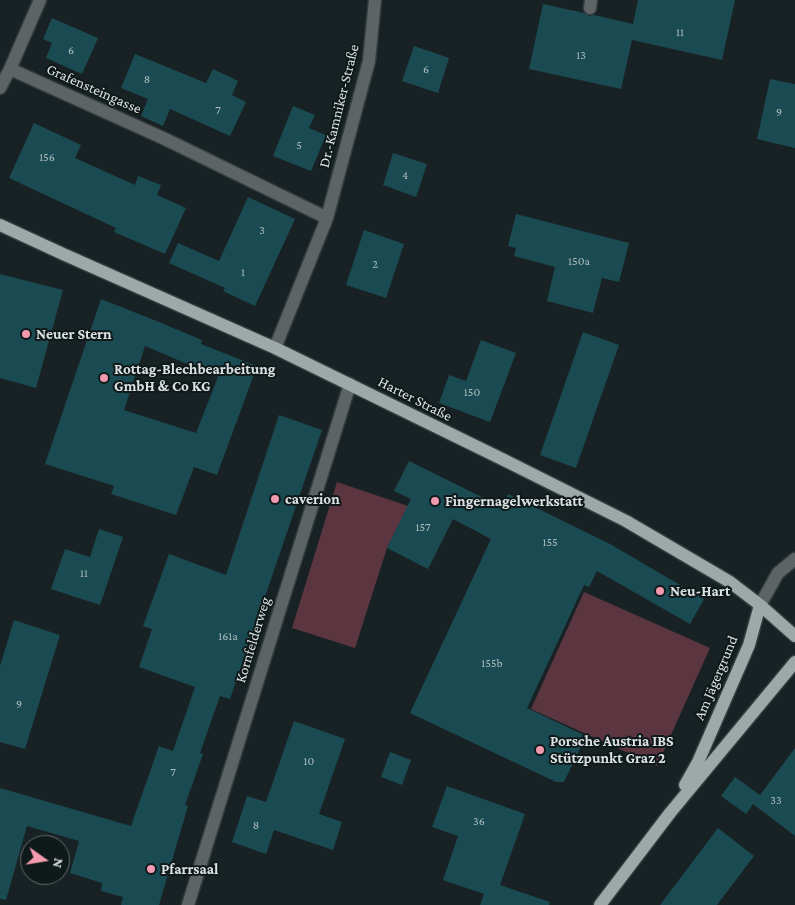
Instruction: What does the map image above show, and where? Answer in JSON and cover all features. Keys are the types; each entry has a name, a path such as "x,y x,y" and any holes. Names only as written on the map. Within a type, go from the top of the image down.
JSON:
{"main road":[{"name":"Harter Straße","path":"0,225 275,348 626,522 730,582 795,636"},
{"name":"Am Jägergrund","path":"670,813 698,762 749,645 760,605"},
{"name":"Am Jägergrund","path":"600,905 670,813 795,662"}],"street":[{"path":"0,88 40,0"},
{"name":"Dr.-Kamniker-Straße","path":"275,348 327,218 370,61 375,0"},
{"name":"Grafensteingasse","path":"10,69 165,139 327,218"},
{"name":"Kornfelderweg","path":"188,905 350,384"},
{"name":"Am Jägergrund","path":"760,605 778,573 795,559"}],"shaded area":[{"path":"337,482 408,506 387,548 355,648 292,628"},
{"path":"584,592 710,648 657,766 531,709"}],"building":[{"path":"638,0 735,0 722,60 632,40 621,89 529,69 543,4 584,13 589,16 594,15 633,24"},
{"path":"52,18 98,38 82,74 46,58 52,43 43,39"},
{"path":"414,46 449,58 438,93 402,81"},
{"path":"135,54 206,83 213,69 238,81 232,95 246,102 230,136 170,109 163,126 141,116 148,99 121,88"},
{"path":"770,79 795,84 795,148 757,139"},
{"path":"293,106 315,115 309,128 326,135 311,171 273,156"},
{"path":"34,123 81,145 75,158 135,185 138,176 161,185 157,195 186,208 165,254 114,232 116,228 9,178"},
{"path":"393,153 427,164 416,197 383,185"},
{"path":"248,197 295,219 255,306 223,291 225,288 169,263 178,243 219,261"},
{"path":"516,214 629,243 619,282 602,278 593,313 547,301 555,267 514,256 516,248 508,246"},
{"path":"364,230 404,244 386,298 346,285"},
{"name":"Neuer Stern","path":"0,274 63,290 36,388 0,378"},
{"name":"Rottag-Blechbearbeitung GmbH & Co KG","path":"101,299 202,340 201,344 257,366 217,475 194,467 176,515 111,494 114,486 45,464","holes":["145,346 218,377 196,433 124,410"]},
{"path":"583,332 619,345 576,468 540,455"},
{"path":"481,340 516,353 490,422 439,403 449,375 466,381"},
{"path":"279,415 322,430 230,699 220,696 200,753 203,754 185,805 188,806 159,905 121,905 123,897 101,891 102,883 70,873 79,841 70,838 70,835 58,835 27,826 24,835 20,835 20,851 6,900 0,899 0,788 131,826 159,746 173,751 195,687 139,667 152,629 143,626 169,554 226,575"},
{"path":"409,461 502,507 508,494 610,544 704,599 690,624 597,571 589,587 584,585 527,708 586,736 564,782 556,782 410,713 491,539 453,519 428,569 387,548 411,499 394,491"},
{"path":"99,529 123,537 100,605 51,589 65,549 90,557"},
{"path":"14,620 60,635 25,749 0,742 0,666"},
{"path":"294,721 345,739 319,814 342,822 333,850 274,830 266,854 232,842 247,796 266,802"},
{"path":"795,748 795,836 753,804 746,814 721,796 735,777 760,795"},
{"path":"390,752 411,760 402,785 381,777"},
{"path":"447,786 525,814 500,885 550,902 549,905 480,905 484,894 443,880 458,836 432,827"},
{"path":"718,828 754,856 717,905 660,905"}],"place":[{"name":"Neuer Stern","path":"26,334"},
{"name":"Rottag-Blechbearbeitung GmbH & Co KG","path":"104,378"},
{"name":"caverion","path":"275,499"},
{"name":"Fingernagelwerkstatt","path":"435,501"},
{"name":"Neu-Hart","path":"660,591"},
{"name":"Porsche Austria IBS Stützpunkt Graz 2","path":"540,750"},
{"name":"Pfarrsaal","path":"151,869"}]}
